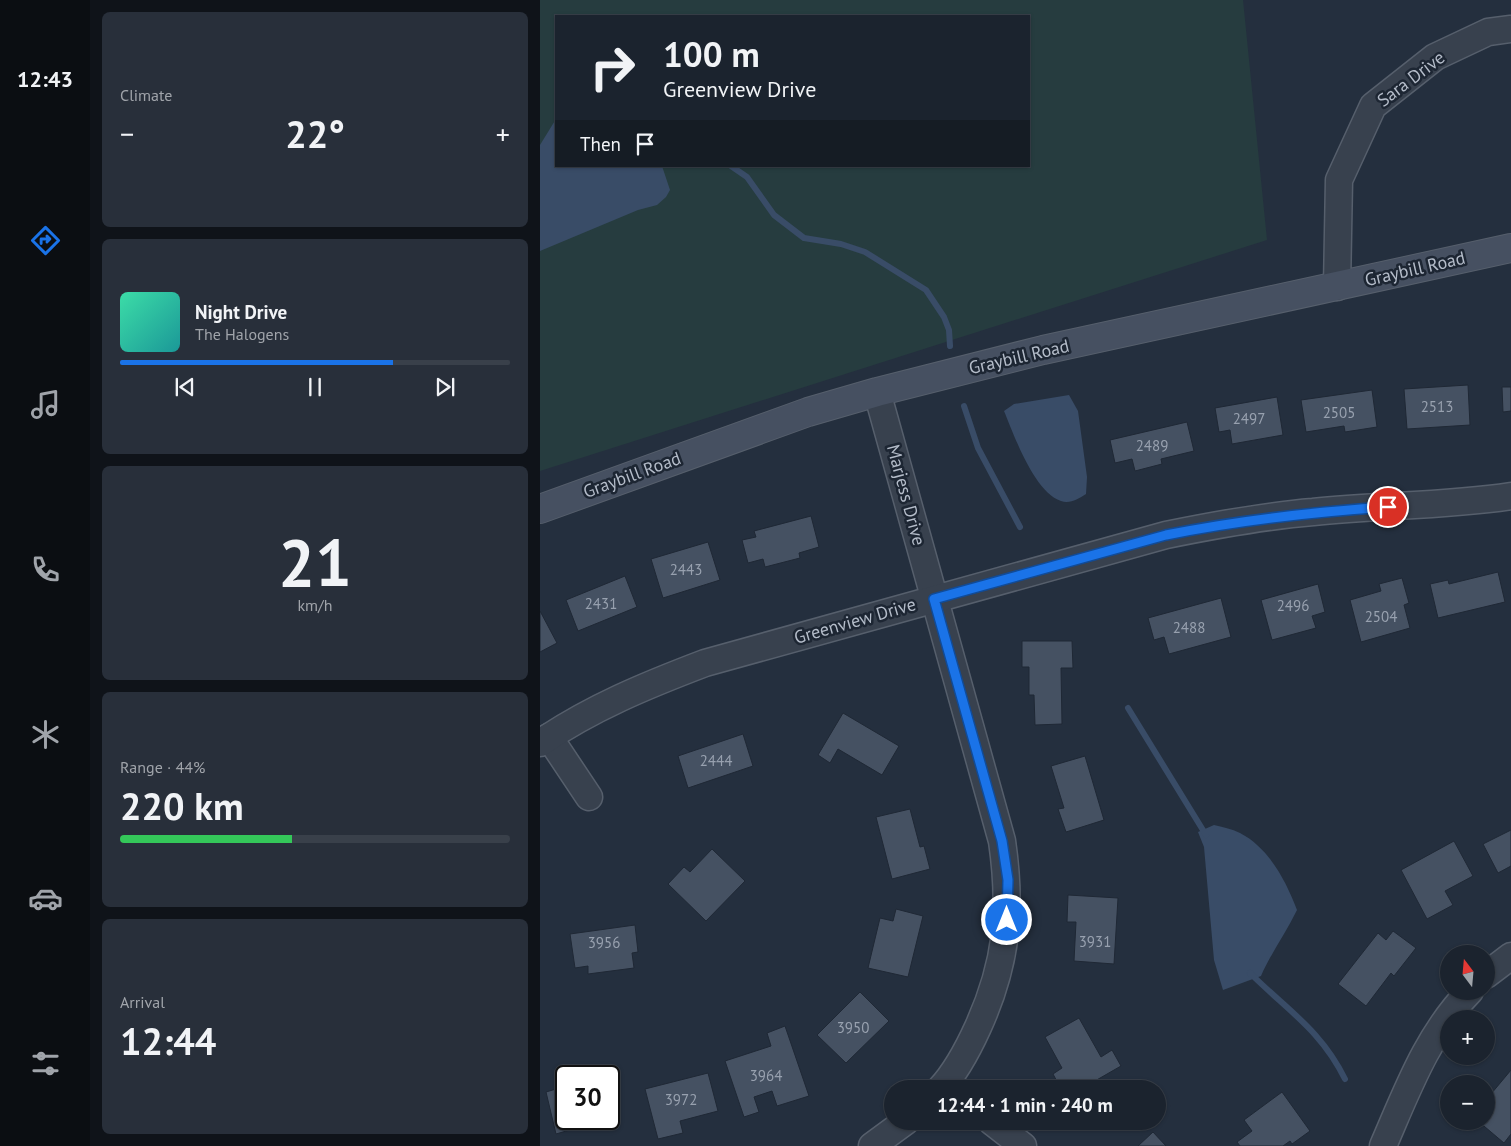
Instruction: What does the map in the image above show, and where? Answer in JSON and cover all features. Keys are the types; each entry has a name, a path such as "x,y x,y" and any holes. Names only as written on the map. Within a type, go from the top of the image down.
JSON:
{"street":[{"name":"Sara Drive","path":"1337,287 1339,180 1373,106 1435,57 1488,32 1511,29"},
{"name":"Graybill Road","path":"540,509 808,412 877,392 1043,350 1511,248"},
{"name":"Marjess Drive","path":"877,392 1002,841 1008,880 1007,920 1003,950 991,998 951,1080"},
{"name":"Greenview Drive","path":"544,740 598,708 705,663 1166,535 1231,522 1314,512 1480,501 1511,496"},
{"path":"544,740 589,797"},
{"path":"1495,968 1511,956"},
{"path":"1383,1146 1419,1062 1437,1031 1463,1000"},
{"path":"872,1146 894,1130"},
{"path":"1003,1130 1023,1146"}],"green space":[{"path":"540,0 1243,0 1267,240 540,471"}],"water":[{"path":"555,121 555,167 662,167 670,190 666,197 657,205 638,210 540,251 540,145"},
{"path":"1069,395 1078,411 1087,477 1086,494 1068,502 1051,496 1042,487 1019,448 1004,411 1014,404"},
{"path":"1214,825 1240,833 1260,847 1282,877 1297,910 1261,976 1223,990 1214,960 1204,847 1198,832"}],"building":[{"path":"1468,385 1470,425 1407,429 1404,389"},
{"path":"1502,387 1511,387 1511,411 1503,412"},
{"path":"1372,390 1377,427 1345,432 1344,426 1306,432 1301,400"},
{"path":"1277,397 1283,435 1232,444 1230,430 1219,432 1215,408"},
{"path":"1187,422 1194,451 1161,459 1162,464 1135,471 1132,459 1115,463 1110,440"},
{"path":"811,516 819,547 799,553 800,558 765,567 763,559 748,563 742,540 756,537 754,531"},
{"path":"708,542 720,580 663,598 651,559"},
{"path":"1498,572 1505,602 1438,618 1430,584 1448,580 1449,584"},
{"path":"625,576 637,607 578,631 566,600"},
{"path":"1402,578 1409,603 1404,605 1410,628 1361,642 1350,600 1381,591 1379,584"},
{"path":"1318,584 1325,612 1312,616 1316,628 1272,640 1261,600"},
{"path":"1221,598 1231,637 1169,654 1164,637 1154,640 1148,618"},
{"path":"540,611 557,643 540,652"},
{"path":"1022,641 1072,641 1073,668 1061,668 1062,724 1035,725 1034,695 1029,695 1029,667 1022,667"},
{"path":"843,713 899,746 882,775 838,749 830,763 818,755"},
{"path":"743,734 753,766 688,788 678,756"},
{"path":"1085,756 1104,820 1066,832 1058,809 1064,808 1051,766"},
{"path":"910,809 920,847 924,846 930,869 892,879 876,817"},
{"path":"1511,830 1511,866 1498,873 1483,844"},
{"path":"1454,841 1473,876 1445,891 1453,905 1427,919 1401,870"},
{"path":"712,849 745,881 706,921 668,884 684,867 690,872"},
{"path":"1068,895 1118,898 1114,964 1074,961 1076,922 1067,922"},
{"path":"896,909 923,916 908,977 868,968 880,918 893,921"},
{"path":"635,925 638,952 632,953 634,968 588,974 588,966 575,968 570,934"},
{"path":"1393,931 1416,948 1394,976 1391,973 1366,1006 1338,984 1378,933 1386,940"},
{"path":"860,992 889,1021 846,1063 817,1035"},
{"path":"1079,1018 1101,1057 1112,1050 1121,1066 1097,1080 1056,1080 1053,1074 1062,1068 1045,1037"},
{"path":"785,1026 809,1096 777,1106 772,1091 754,1097 759,1112 744,1117 725,1061 771,1046 767,1033"},
{"path":"1511,1070 1511,1134 1504,1143 1489,1130 1495,1130 1495,1089"},
{"path":"708,1073 718,1111 680,1121 683,1133 658,1139 645,1089"},
{"path":"555,1089 555,1130 546,1092"},
{"path":"1282,1092 1310,1131 1292,1144 1290,1141 1283,1146 1240,1146 1237,1142 1252,1131 1244,1120"},
{"path":"555,1130 570,1130 556,1134"},
{"path":"1153,1132 1166,1146 1138,1146"}],"waterway":[{"path":"732,167 747,177 774,215 804,238 841,244 865,252 926,290 944,317 949,330 950,346"},
{"path":"964,406 978,448 1020,527"},
{"path":"1128,708 1206,835"},
{"path":"1250,973 1314,1034 1336,1062 1345,1079"}],"route":[{"path":"1007,920 1008,880 1002,841 934,599 1166,535 1198,528 1314,512 1388,507"}]}
